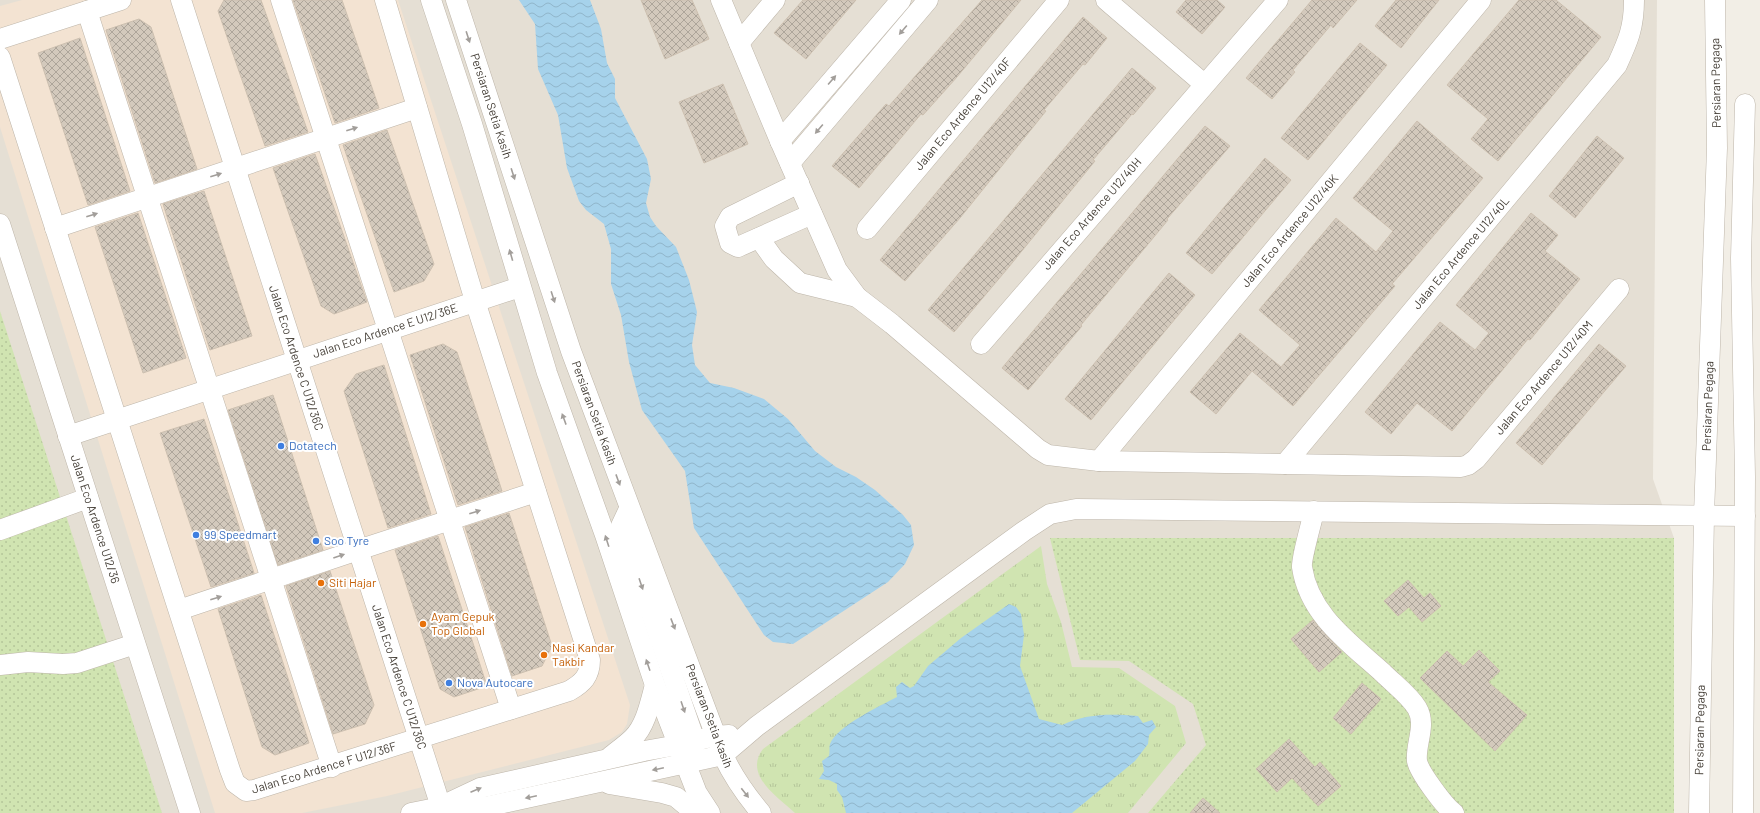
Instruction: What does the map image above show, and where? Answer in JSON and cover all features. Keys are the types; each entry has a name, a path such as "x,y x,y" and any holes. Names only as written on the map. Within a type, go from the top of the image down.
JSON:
{"street":[{"path":"0,39 121,0"},
{"name":"Jalan Eco Ardence C U12/36C","path":"181,0 441,807"},
{"path":"281,0 511,709"},
{"path":"0,57 178,610 536,492 475,302 385,0"},
{"name":"Persiaran Setia Kasih","path":"431,0 472,124 547,373 605,535 655,686 686,750 697,793 710,813"},
{"name":"Persiaran Setia Kasih","path":"456,0 571,351 629,509 730,772 744,792 762,813"},
{"path":"721,0 836,270 857,297 892,324 1038,449 1048,455 1099,461 1285,464"},
{"path":"739,43 775,0"},
{"path":"780,141 901,0"},
{"path":"790,163 928,0"},
{"name":"Jalan Eco Ardence U12/40F","path":"867,229 1059,0"},
{"path":"1106,0 1204,84"},
{"name":"Jalan Eco Ardence U12/40H","path":"981,344 1278,0"},
{"name":"Jalan Eco Ardence U12/40K","path":"1099,461 1481,0"},
{"name":"Jalan Eco Ardence U12/40L","path":"1285,464 1617,65 1630,37 1634,14 1634,0"},
{"name":"Persiaran Pegaga","path":"1699,813 1704,515 1717,148 1715,0"},
{"path":"87,11 332,767"},
{"path":"1743,813 1745,516 1741,258 1745,104"},
{"path":"55,228 417,108"},
{"path":"799,183 730,217 725,226 730,243 738,247 812,214"},
{"name":"Jalan Eco Ardence U12/36","path":"0,224 190,813"},
{"path":"759,238 774,259 800,283 857,297"},
{"name":"Jalan Eco Ardence E U12/36E","path":"68,436 520,287"},
{"name":"Jalan Eco Ardence U12/40M","path":"1285,464 1461,467 1468,465 1476,459 1619,289"},
{"name":"Jalan Eco Ardence F U12/36F","path":"178,610 230,770 235,783 241,789 246,791 332,767 569,691 581,684 586,679 590,666 590,660 536,492"},
{"path":"0,530 88,498"},
{"path":"629,509 621,526 686,750"},
{"path":"441,807 480,788 607,759 686,750 723,755 746,733 1024,531 1050,514 1076,509 1745,516"},
{"path":"1314,511 1302,566 1312,599 1326,621 1401,690 1418,708 1422,726 1418,745 1417,762 1431,786 1454,813"},
{"path":"0,665 28,662 64,664 77,663 135,644"},
{"path":"607,759 633,738 640,728 650,705 655,686"},
{"path":"412,813 441,807 485,807 597,782 686,750 715,736 746,733"},
{"path":"597,782 662,793 676,797 695,813"}],"shaded area":[{"path":"0,0 1657,0 1653,479 1674,538 1674,813 0,813"},
{"path":"22,0 398,0 630,705 627,724 622,732 609,740 387,796 302,813 215,813 0,127 0,6"}],"green space":[{"path":"0,311 162,813 0,813"},
{"path":"1050,538 1674,538 1674,813 1148,813 1206,745 1193,704 1129,661 1080,660"},
{"path":"1041,546 1047,584 1061,622 1072,667 1119,668 1175,706 1186,743 1128,813 795,813 772,793 765,785 757,768 758,759 763,749"}],"water":[{"path":"519,0 590,0 601,29 607,63 615,79 615,98 647,159 651,179 646,203 650,217 656,226 676,247 689,280 697,312 692,345 695,365 710,383 734,388 764,399 788,419 815,451 836,467 856,477 875,490 903,515 911,525 914,545 905,564 888,582 793,644 773,642 764,635 694,528 685,471 642,410 629,362 621,315 611,284 611,249 604,224 586,210 579,201 567,168 558,115 538,69 535,24"},
{"path":"1009,604 1016,607 1021,614 1024,635 1020,666 1039,719 1062,725 1081,718 1100,715 1138,716 1143,723 1152,720 1156,727 1149,735 1148,744 1135,761 1072,813 846,813 842,797 837,790 837,784 829,780 819,779 824,771 822,761 829,756 830,744 834,737 841,730 860,717 897,697 896,687 902,682 910,688 914,686 928,666 961,638"}],"building":[{"path":"224,0 261,0 308,132 265,146 218,11"},
{"path":"293,0 342,0 379,108 335,123"},
{"path":"641,0 692,0 709,39 665,59"},
{"path":"803,0 856,0 806,59 774,33"},
{"path":"982,0 1021,0 957,77 923,115 921,114 859,188 832,166 886,104 889,106"},
{"path":"1186,0 1217,0 1225,7 1202,34 1176,12"},
{"path":"1312,0 1357,0 1333,28 1331,25 1293,70 1295,72 1272,99 1246,78"},
{"path":"1396,0 1439,0 1401,48 1375,26"},
{"path":"1519,0 1556,0 1601,37 1498,161 1471,139 1488,119 1447,85"},
{"path":"1083,17 1107,38 1085,65 1083,64 1044,110 1046,111 960,218 905,281 880,260"},
{"path":"139,19 151,27 197,169 155,183 106,30"},
{"path":"80,38 130,191 88,205 38,53"},
{"path":"1360,43 1387,65 1308,160 1281,138"},
{"path":"1132,68 1156,88 1093,160 1095,161 954,332 928,310"},
{"path":"723,84 748,144 704,163 679,102"},
{"path":"1417,121 1483,178 1392,284 1395,286 1293,406 1252,371 1216,414 1190,392 1240,333 1281,367 1300,345 1259,310 1336,218 1376,252 1393,231 1353,198"},
{"path":"1205,126 1230,146 1167,219 1168,220 1081,325 1082,326 1028,390 1002,368"},
{"path":"387,130 434,264 424,281 394,292 343,145"},
{"path":"1597,136 1624,158 1575,218 1549,196"},
{"path":"315,154 367,302 334,314 321,306 273,168"},
{"path":"1265,158 1291,180 1212,274 1186,253"},
{"path":"204,191 252,336 210,350 163,204"},
{"path":"138,213 186,358 143,373 95,227"},
{"path":"1531,213 1558,235 1545,251 1580,279 1452,431 1417,403 1391,434 1365,412 1440,322 1475,350 1489,333 1456,305"},
{"path":"1169,273 1195,295 1091,420 1065,399"},
{"path":"443,344 457,352 502,491 458,505 410,355"},
{"path":"1599,344 1626,366 1542,465 1516,443"},
{"path":"384,365 431,514 388,528 344,391 356,374"},
{"path":"273,395 323,550 278,565 228,410"},
{"path":"204,419 254,573 211,587 160,433"},
{"path":"509,513 552,646 542,666 512,676 465,527"},
{"path":"438,536 487,686 454,697 440,689 395,550"},
{"path":"330,571 374,705 365,724 333,734 286,586"},
{"path":"1408,580 1424,598 1430,593 1441,606 1422,622 1409,607 1398,616 1384,601"},
{"path":"261,595 309,743 275,755 262,747 218,609"},
{"path":"1313,620 1342,652 1319,672 1291,639"},
{"path":"1479,650 1500,671 1488,682 1527,715 1495,751 1420,678 1447,651 1463,666"},
{"path":"1362,683 1381,699 1351,734 1333,718"},
{"path":"1289,739 1315,767 1320,762 1341,786 1318,806 1292,778 1277,792 1256,769"},
{"path":"1203,798 1220,813 1190,813"}],"place":[{"name":"Dotatech","path":"281,446"},
{"name":"99 Speedmart","path":"196,535"},
{"name":"Soo Tyre","path":"316,541"},
{"name":"Siti Hajar","path":"321,583"},
{"name":"Ayam Gepuk Top Global","path":"423,624"},
{"name":"Nasi Kandar Takbir","path":"544,655"},
{"name":"Nova Autocare","path":"449,683"}]}
